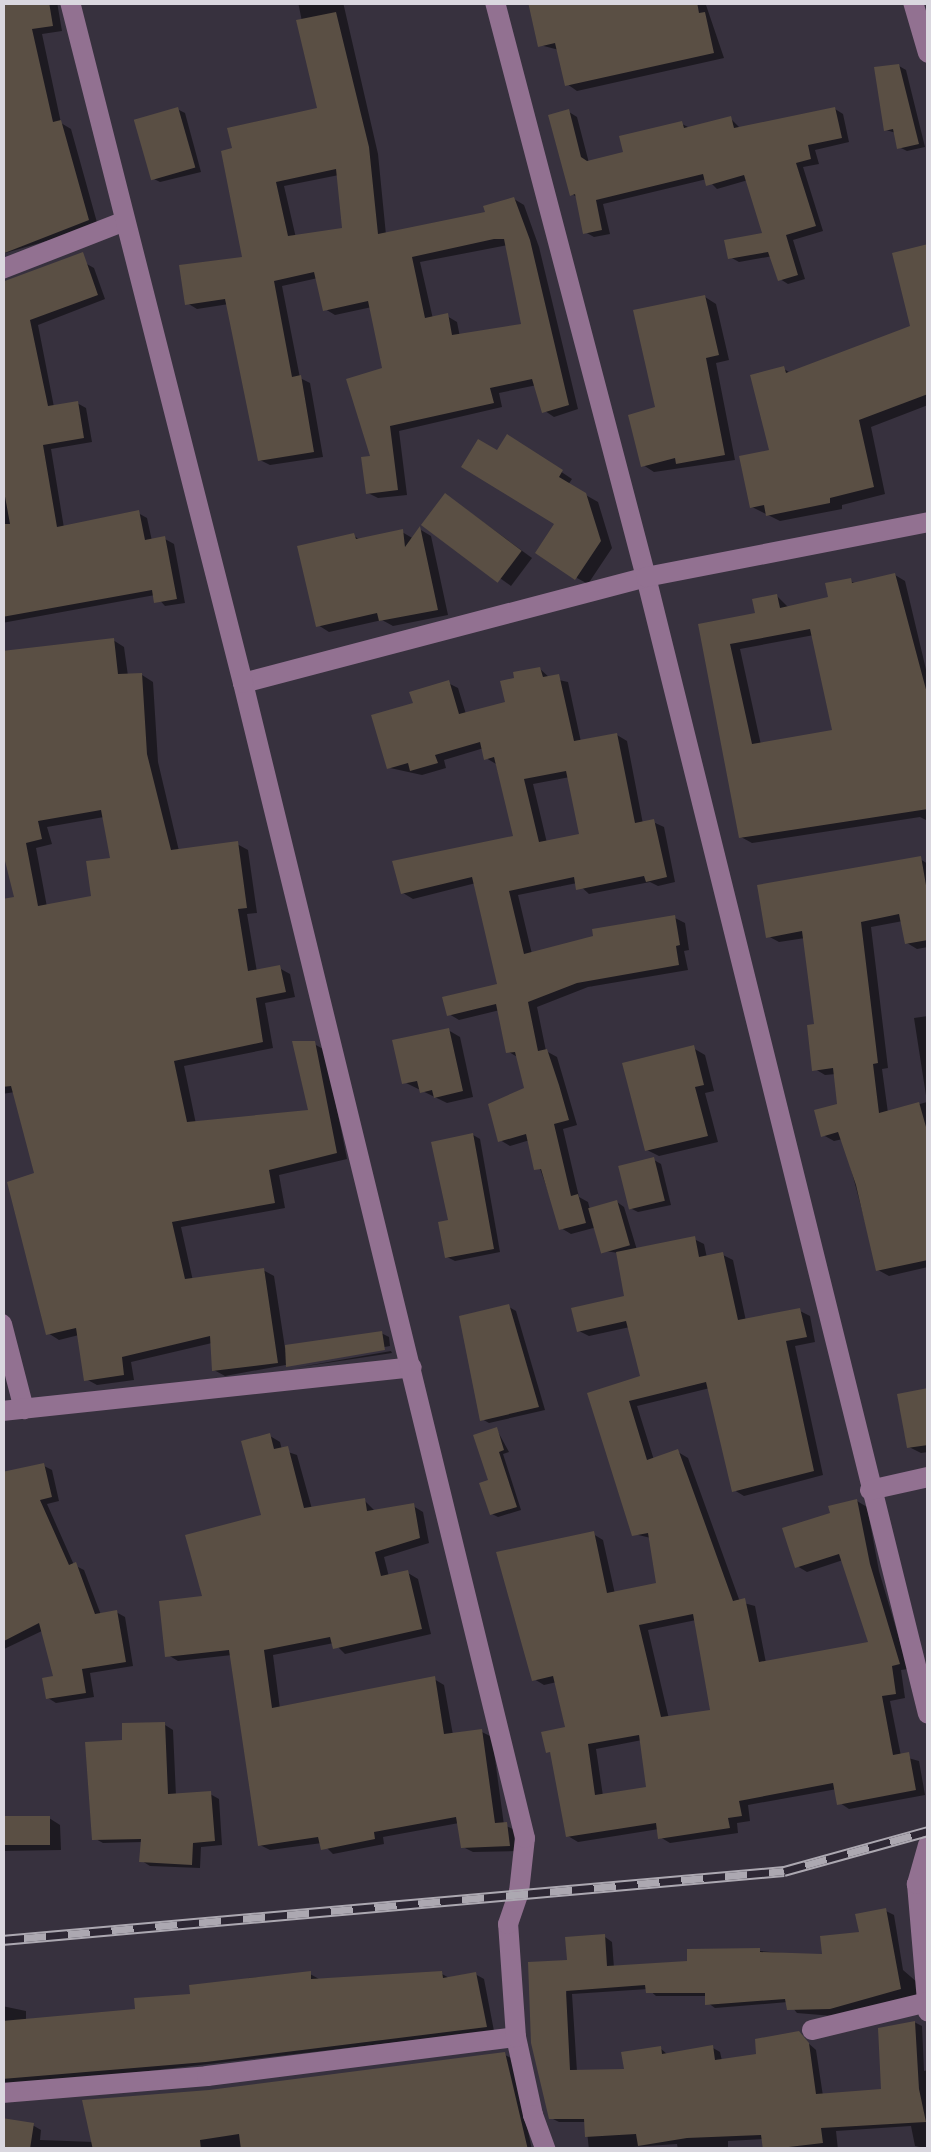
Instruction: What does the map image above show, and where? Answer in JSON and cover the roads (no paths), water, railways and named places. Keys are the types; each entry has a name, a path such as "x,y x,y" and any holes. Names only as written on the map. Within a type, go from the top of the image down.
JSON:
{"street":[{"path":"70,2 244,682 525,1838 520,1892 508,1924 516,2036 532,2115 546,2150"},
{"path":"494,2 646,577 928,1714"},
{"path":"913,2 928,53"},
{"path":"2,269 126,221"},
{"path":"244,682 646,577 928,522"},
{"path":"2,1324 13,1410 412,1367"},
{"path":"870,1490 928,1477"},
{"path":"928,1845 923,1882 928,2012"},
{"path":"812,2030 928,2002"},
{"path":"2,2093 206,2076 516,2036"}],"railway":[{"path":"2,1940 784,1871 928,1831"}]}
